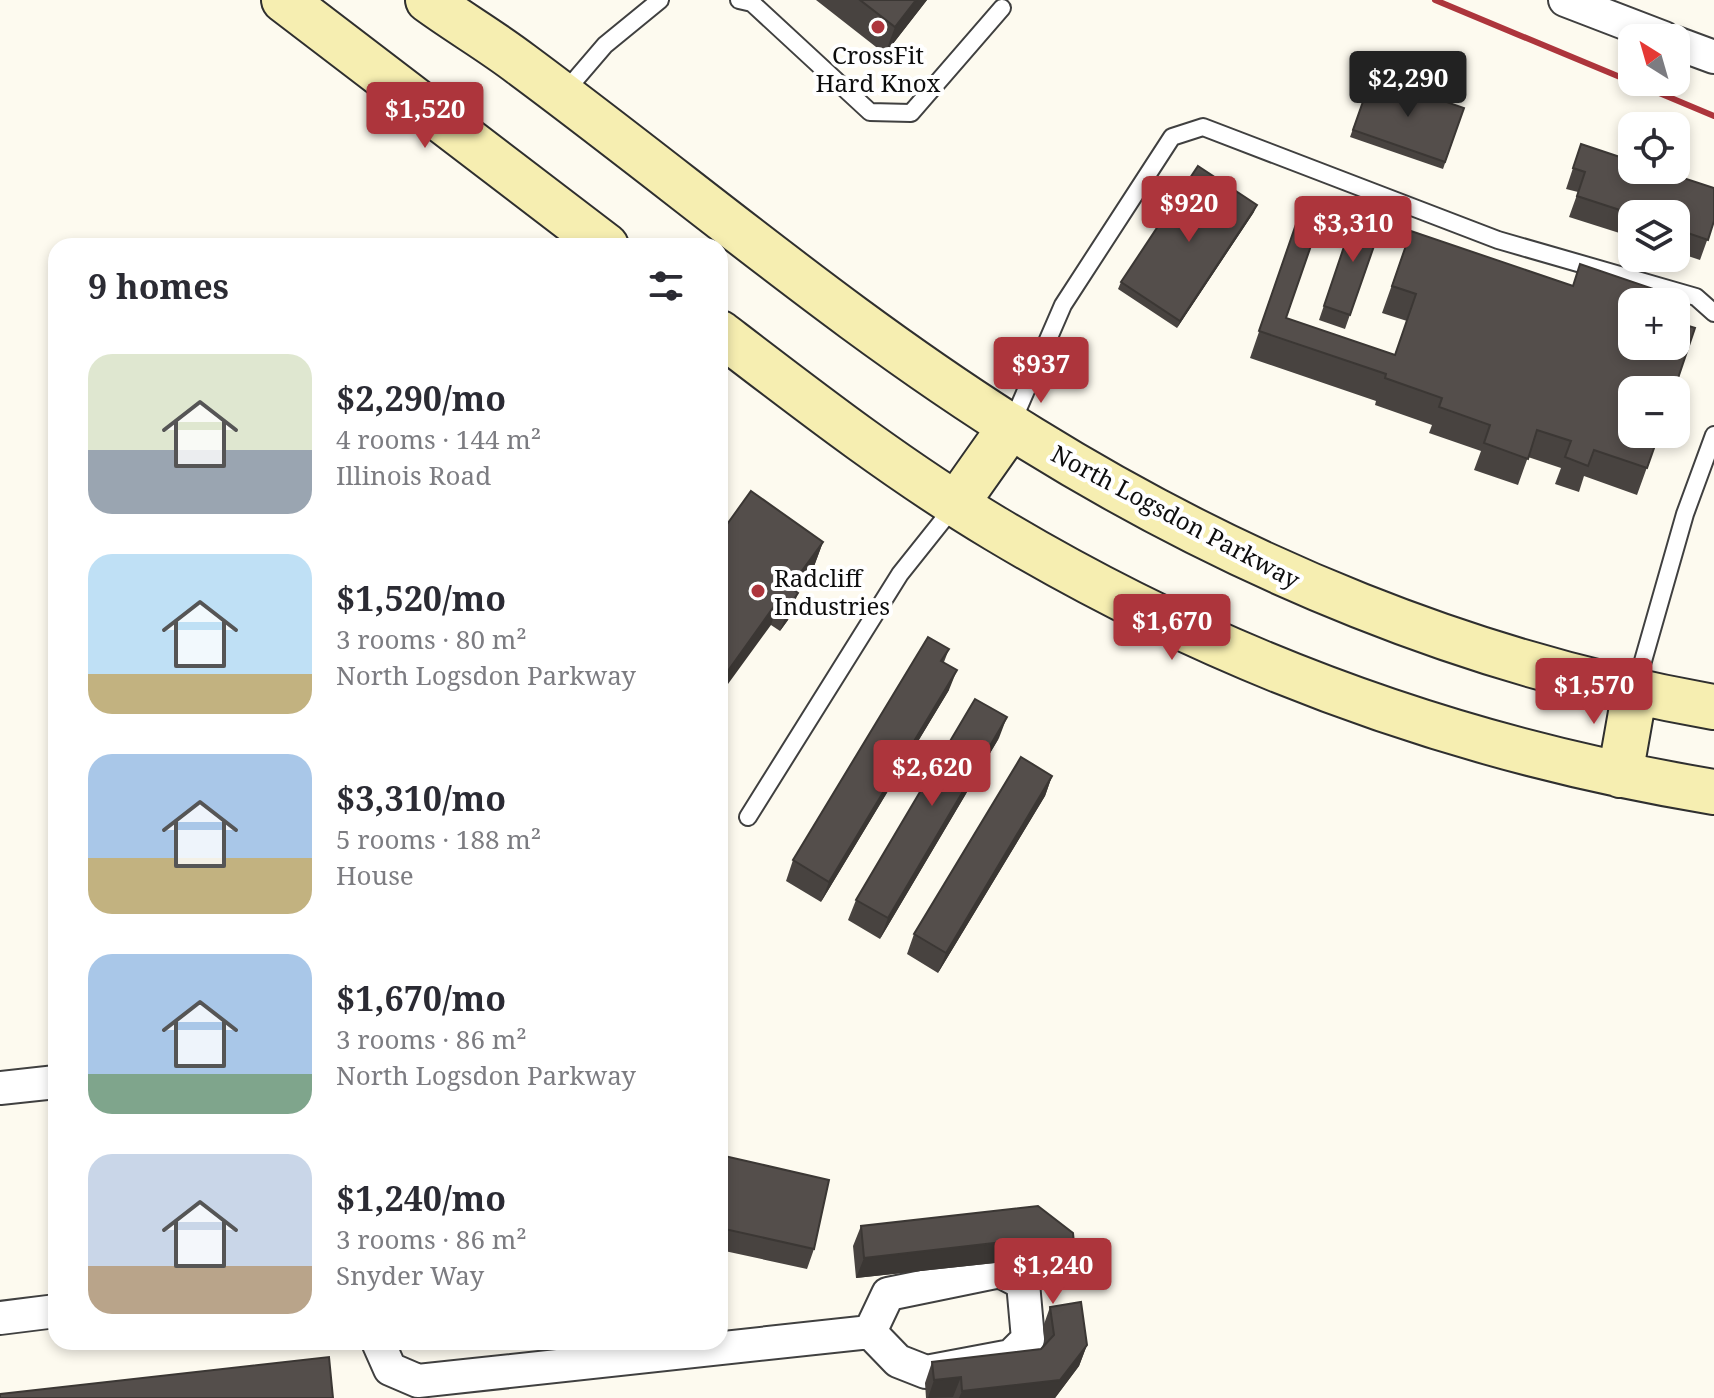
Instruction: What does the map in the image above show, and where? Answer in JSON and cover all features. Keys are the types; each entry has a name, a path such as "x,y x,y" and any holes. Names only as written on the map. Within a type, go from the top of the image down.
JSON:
{"main road":[{"path":"284,0 596,238"},
{"name":"North Logsdon Parkway","path":"428,0 562,95 908,356 1011,426 1121,492 1307,584 1401,622 1496,653 1635,690 1714,707"},
{"path":"728,339 848,430 956,504 1071,573 1246,659 1403,718 1620,775 1714,792"},
{"path":"956,504 1011,426"},
{"path":"1620,775 1635,690"}],"street":[{"path":"1577,2 1630,24"},
{"path":"1690,48 1714,57"},
{"path":"0,1088 48,1083"},
{"path":"1000,1271 1023,1283 1028,1339 1011,1356 926,1372 898,1361 870,1332 888,1294 1000,1271"},
{"path":"0,1318 48,1312"},
{"path":"728,1347 870,1332"},
{"path":"382,1350 390,1369 418,1381 704,1350"}],"lane":[{"path":"562,95 605,45 660,0"},
{"path":"739,0 752,3 870,112 911,113 1002,8"},
{"path":"1011,426 1063,305 1172,137 1203,127 1498,240 1696,297 1714,313"},
{"path":"1635,690 1685,514 1714,435"},
{"path":"748,817 900,574 956,504"}],"building":[{"path":"860,0 916,0 895,27"},
{"path":"1372,76 1464,108 1445,162 1353,130"},
{"path":"1581,144 1618,156 1618,184 1690,184 1690,180 1714,188 1714,221 1708,240 1690,234 1690,200 1618,200 1618,209 1577,196 1585,172 1573,168"},
{"path":"1198,166 1257,205 1180,321 1121,282"},
{"path":"1303,204 1323,211 1286,318 1395,355 1416,294 1392,286 1411,231 1573,286 1580,264 1651,288 1618,288 1618,360 1684,360 1679,376 1618,376 1618,448 1654,448 1647,468 1594,450 1588,466 1565,457 1571,441 1537,430 1528,459 1484,443 1490,425 1439,407 1442,398 1385,378 1386,374 1259,331"},
{"path":"1355,214 1382,223 1350,315 1324,306"},
{"path":"1690,326 1695,328 1690,343"},
{"name":"Radcliff Industries","path":"751,491 823,542 790,587 798,593 790,605 780,598 728,671 728,523"},
{"path":"928,637 949,649 941,661 957,670 829,882 793,860"},
{"path":"975,699 1007,717 888,918 856,900"},
{"path":"1021,757 1052,776 946,953 914,934"},
{"path":"728,1157 829,1180 814,1249 728,1230"},
{"path":"1038,1206 1073,1233 1076,1264 1045,1267 1044,1249 1030,1239 864,1258 861,1226"},
{"path":"1081,1302 1087,1345 1060,1380 962,1391 961,1377 934,1380 932,1362 1041,1349 1054,1335 1050,1307"},
{"path":"329,1357 333,1398 0,1398 0,1394"}],"railway":[{"path":"1435,0 1618,76"},
{"path":"1666,96 1714,116"}],"place":[{"name":"CrossFit Hard Knox","path":"878,27"},
{"name":"Radcliff Industries","path":"758,591"}]}
